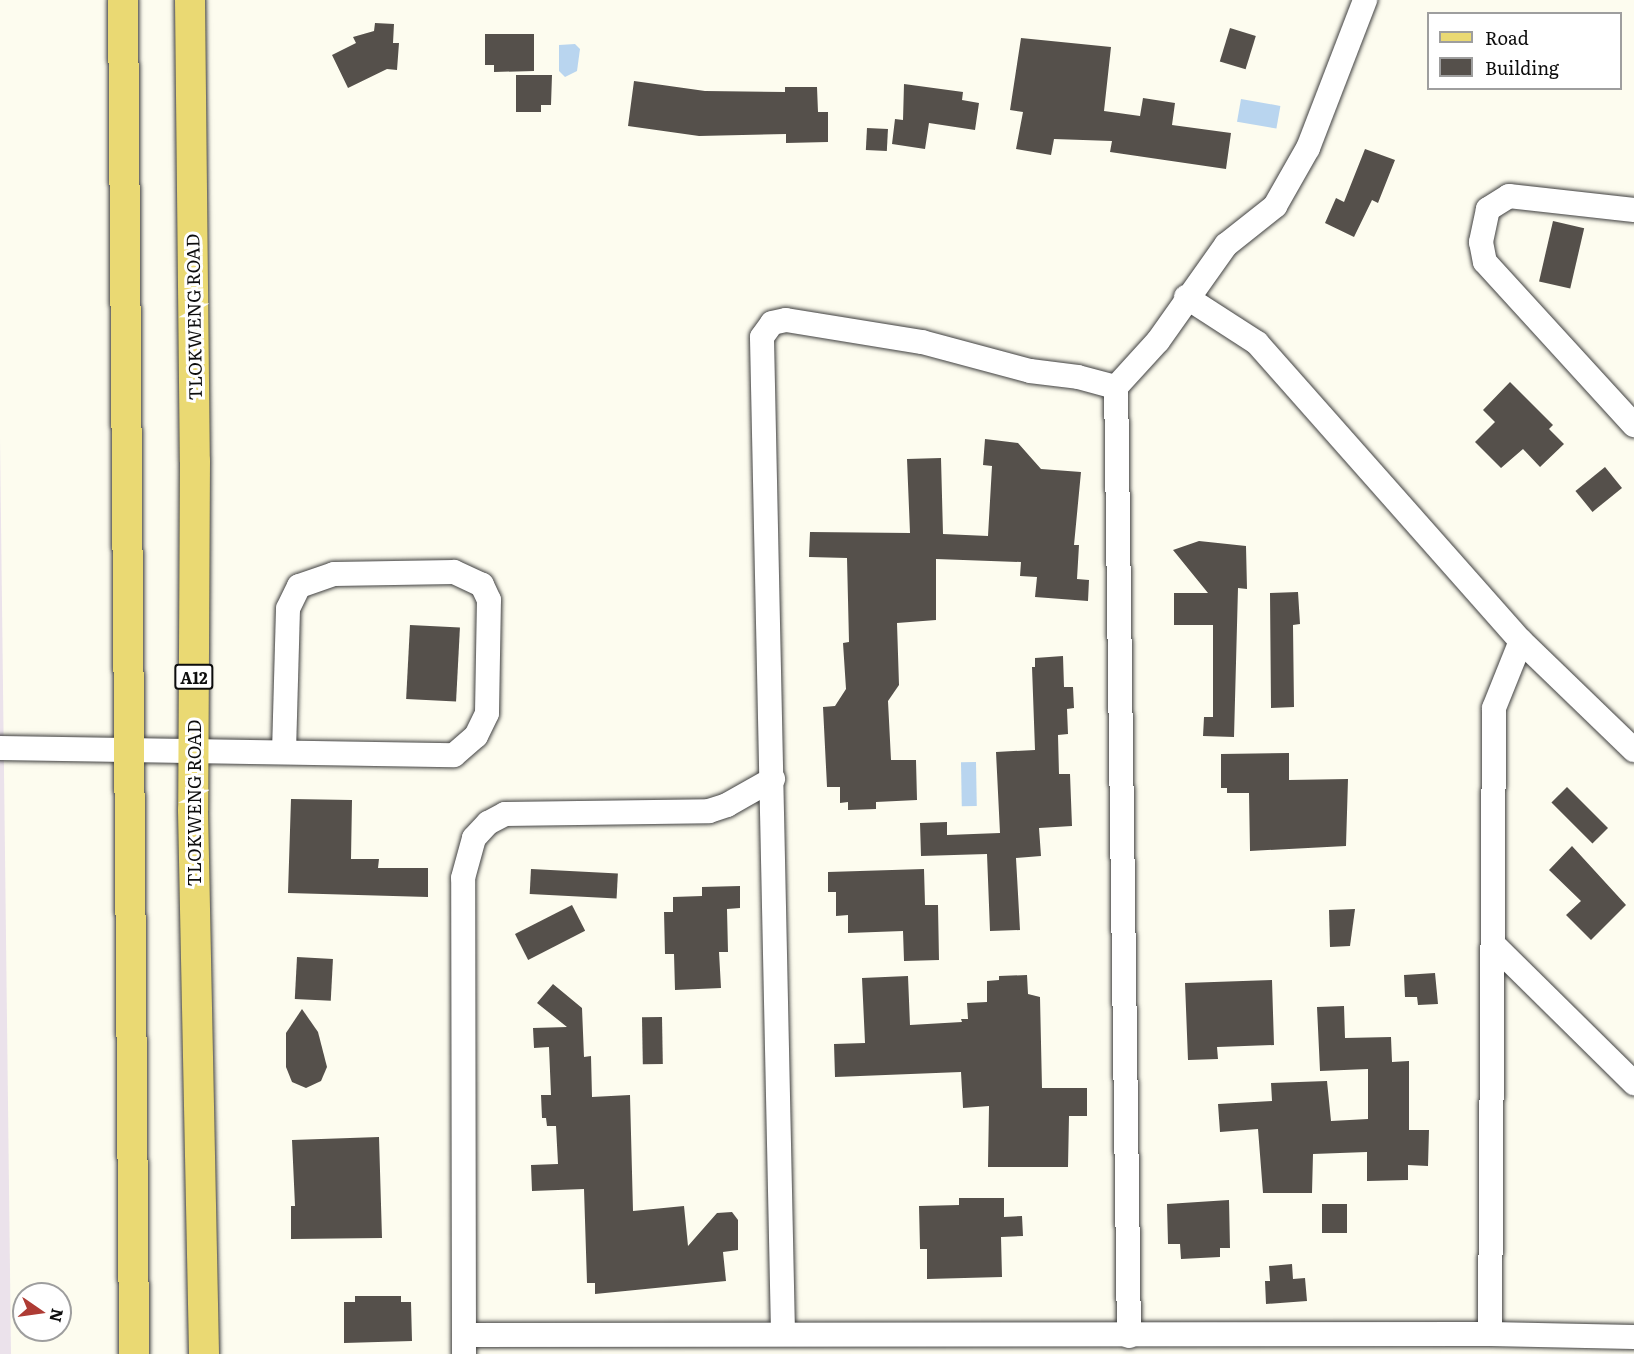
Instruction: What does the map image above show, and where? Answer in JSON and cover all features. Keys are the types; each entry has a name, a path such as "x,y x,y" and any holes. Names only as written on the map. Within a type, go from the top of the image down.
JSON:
{"main road":[{"path":"123,0 129,466 128,748 134,1354"},
{"name":"TLOKWENG ROAD","path":"190,0 194,749 204,1354"}],"street":[{"path":"1129,1336 1116,387 1158,341 1186,297 1226,245 1275,206 1308,148 1365,0"},
{"path":"1634,210 1509,196 1488,209 1480,242 1485,262 1634,425"},
{"path":"1186,297 1257,342 1521,641 1634,750"},
{"path":"783,1333 762,337 772,322 786,320 871,332 971,353 1030,371 1078,376 1116,387"},
{"path":"0,748 194,749 454,755 469,742 487,713 489,600 482,585 454,572 334,574 299,586 288,609 284,751"},
{"path":"1490,1334 1494,708 1521,641"},
{"path":"773,779 727,805 709,811 505,814 488,823 474,838 463,878 464,1345 783,1333 1129,1336 1191,1345 1490,1334 1634,1337"},
{"path":"1494,945 1634,1083"},
{"path":"203,1280 211,1315 213,1354"}],"shaded area":[{"path":"0,437 11,1354 0,1354"}],"water":[{"path":"575,44 580,49 577,71 565,77 559,71 559,45"},
{"path":"1241,99 1280,106 1276,129 1237,122"},
{"path":"961,762 976,762 977,806 962,806"}],"building":[{"path":"375,23 394,24 393,43 399,43 397,70 387,69 348,88 332,55 356,43 353,37 374,31"},
{"path":"1230,28 1256,36 1246,69 1220,61"},
{"path":"485,34 534,34 534,71 494,72 494,65 485,65"},
{"path":"1021,38 1111,47 1104,111 1140,116 1143,98 1175,103 1172,125 1231,133 1226,169 1110,152 1112,141 1054,139 1051,155 1016,149 1023,112 1010,110"},
{"path":"516,75 552,75 551,105 541,105 541,112 516,112"},
{"path":"634,81 705,91 785,92 785,87 817,87 818,112 828,112 828,142 786,143 786,134 699,136 628,126"},
{"path":"904,84 963,92 962,100 979,103 975,130 929,123 925,149 892,144 895,119 903,120"},
{"path":"867,128 888,129 887,151 866,150"},
{"path":"1365,149 1395,160 1378,203 1372,200 1354,237 1325,223 1336,198 1344,202"},
{"path":"1553,221 1584,228 1570,289 1539,281"},
{"path":"1510,382 1553,425 1549,429 1564,444 1540,467 1523,449 1501,468 1475,442 1495,422 1483,410"},
{"path":"985,439 1018,443 1041,469 1081,472 1074,545 1079,545 1077,579 1089,580 1088,601 1035,597 1037,577 1020,576 1021,562 936,559 936,620 897,623 899,685 888,701 891,760 916,760 917,800 876,802 876,809 848,810 848,802 840,803 840,787 827,787 823,707 835,706 846,689 843,643 849,642 847,558 809,557 810,532 910,533 907,459 941,458 943,534 988,536 992,466 983,465"},
{"path":"1605,467 1622,488 1592,512 1575,491"},
{"path":"1199,541 1246,546 1247,589 1238,588 1234,737 1203,736 1204,717 1213,717 1213,625 1174,625 1174,593 1208,593 1173,550"},
{"path":"1298,592 1300,624 1293,625 1294,707 1271,708 1270,593"},
{"path":"410,625 460,628 456,702 406,699"},
{"path":"1063,656 1064,687 1073,687 1074,708 1067,709 1068,734 1058,735 1059,774 1070,774 1072,826 1039,828 1041,856 1016,858 1020,930 990,931 987,854 921,856 920,823 947,822 947,835 1000,833 996,752 1035,750 1032,667 1035,667 1035,658"},
{"path":"1289,753 1289,780 1348,779 1346,846 1250,851 1249,793 1227,793 1227,788 1221,788 1221,754"},
{"path":"1567,787 1608,828 1592,844 1551,803"},
{"path":"291,799 352,800 351,859 379,859 378,868 428,868 428,897 288,893"},
{"path":"1572,846 1626,905 1591,940 1566,915 1581,901 1549,870"},
{"path":"531,869 618,874 617,899 530,894"},
{"path":"924,869 925,905 938,905 939,960 904,961 903,931 848,933 848,915 836,916 836,892 828,892 828,872"},
{"path":"740,886 740,908 727,909 728,952 719,952 721,988 675,990 674,954 665,954 664,912 673,912 673,897 702,896 702,887"},
{"path":"572,905 585,931 528,960 515,934"},
{"path":"1355,909 1350,946 1330,947 1329,910"},
{"path":"297,957 333,959 331,1001 295,999"},
{"path":"1435,973 1438,1004 1418,1005 1417,997 1405,997 1404,975"},
{"path":"1027,975 1028,994 1040,997 1042,1088 1087,1088 1087,1116 1069,1116 1068,1167 988,1167 989,1106 963,1108 961,1072 835,1077 834,1044 865,1043 862,978 908,976 910,1025 962,1022 961,1019 968,1019 967,1003 987,1002 987,981 999,980 999,976"},
{"path":"1272,980 1274,1045 1217,1047 1218,1059 1188,1060 1185,983"},
{"path":"553,984 582,1008 584,1057 591,1056 592,1097 630,1095 633,1211 684,1206 688,1246 717,1213 732,1212 738,1220 738,1250 723,1252 726,1281 595,1294 595,1283 587,1283 584,1189 532,1191 531,1165 558,1164 556,1126 547,1126 546,1118 542,1118 541,1095 551,1095 549,1047 534,1048 533,1028 567,1027 537,1003"},
{"path":"1344,1006 1345,1038 1391,1037 1392,1062 1409,1061 1409,1130 1429,1130 1428,1166 1408,1165 1408,1180 1367,1181 1367,1152 1313,1154 1312,1193 1263,1193 1258,1129 1220,1132 1218,1104 1272,1101 1271,1083 1327,1081 1331,1121 1368,1119 1368,1069 1320,1071 1317,1007"},
{"path":"302,1009 318,1032 327,1067 321,1081 306,1088 292,1082 286,1067 286,1033"},
{"path":"642,1017 662,1017 663,1064 643,1064"},
{"path":"379,1137 382,1238 291,1239 291,1206 295,1206 292,1140"},
{"path":"959,1198 1004,1198 1004,1217 1022,1216 1023,1236 1001,1237 1002,1277 927,1279 927,1249 920,1249 919,1206 959,1205"},
{"path":"1229,1200 1230,1248 1220,1248 1220,1257 1181,1259 1180,1244 1168,1244 1167,1204"},
{"path":"1322,1204 1347,1204 1347,1233 1322,1233"},
{"path":"1292,1264 1293,1279 1305,1278 1307,1301 1266,1304 1265,1281 1270,1281 1269,1266"},
{"path":"355,1296 401,1296 401,1302 411,1302 412,1341 344,1343 344,1302 355,1302"}]}
